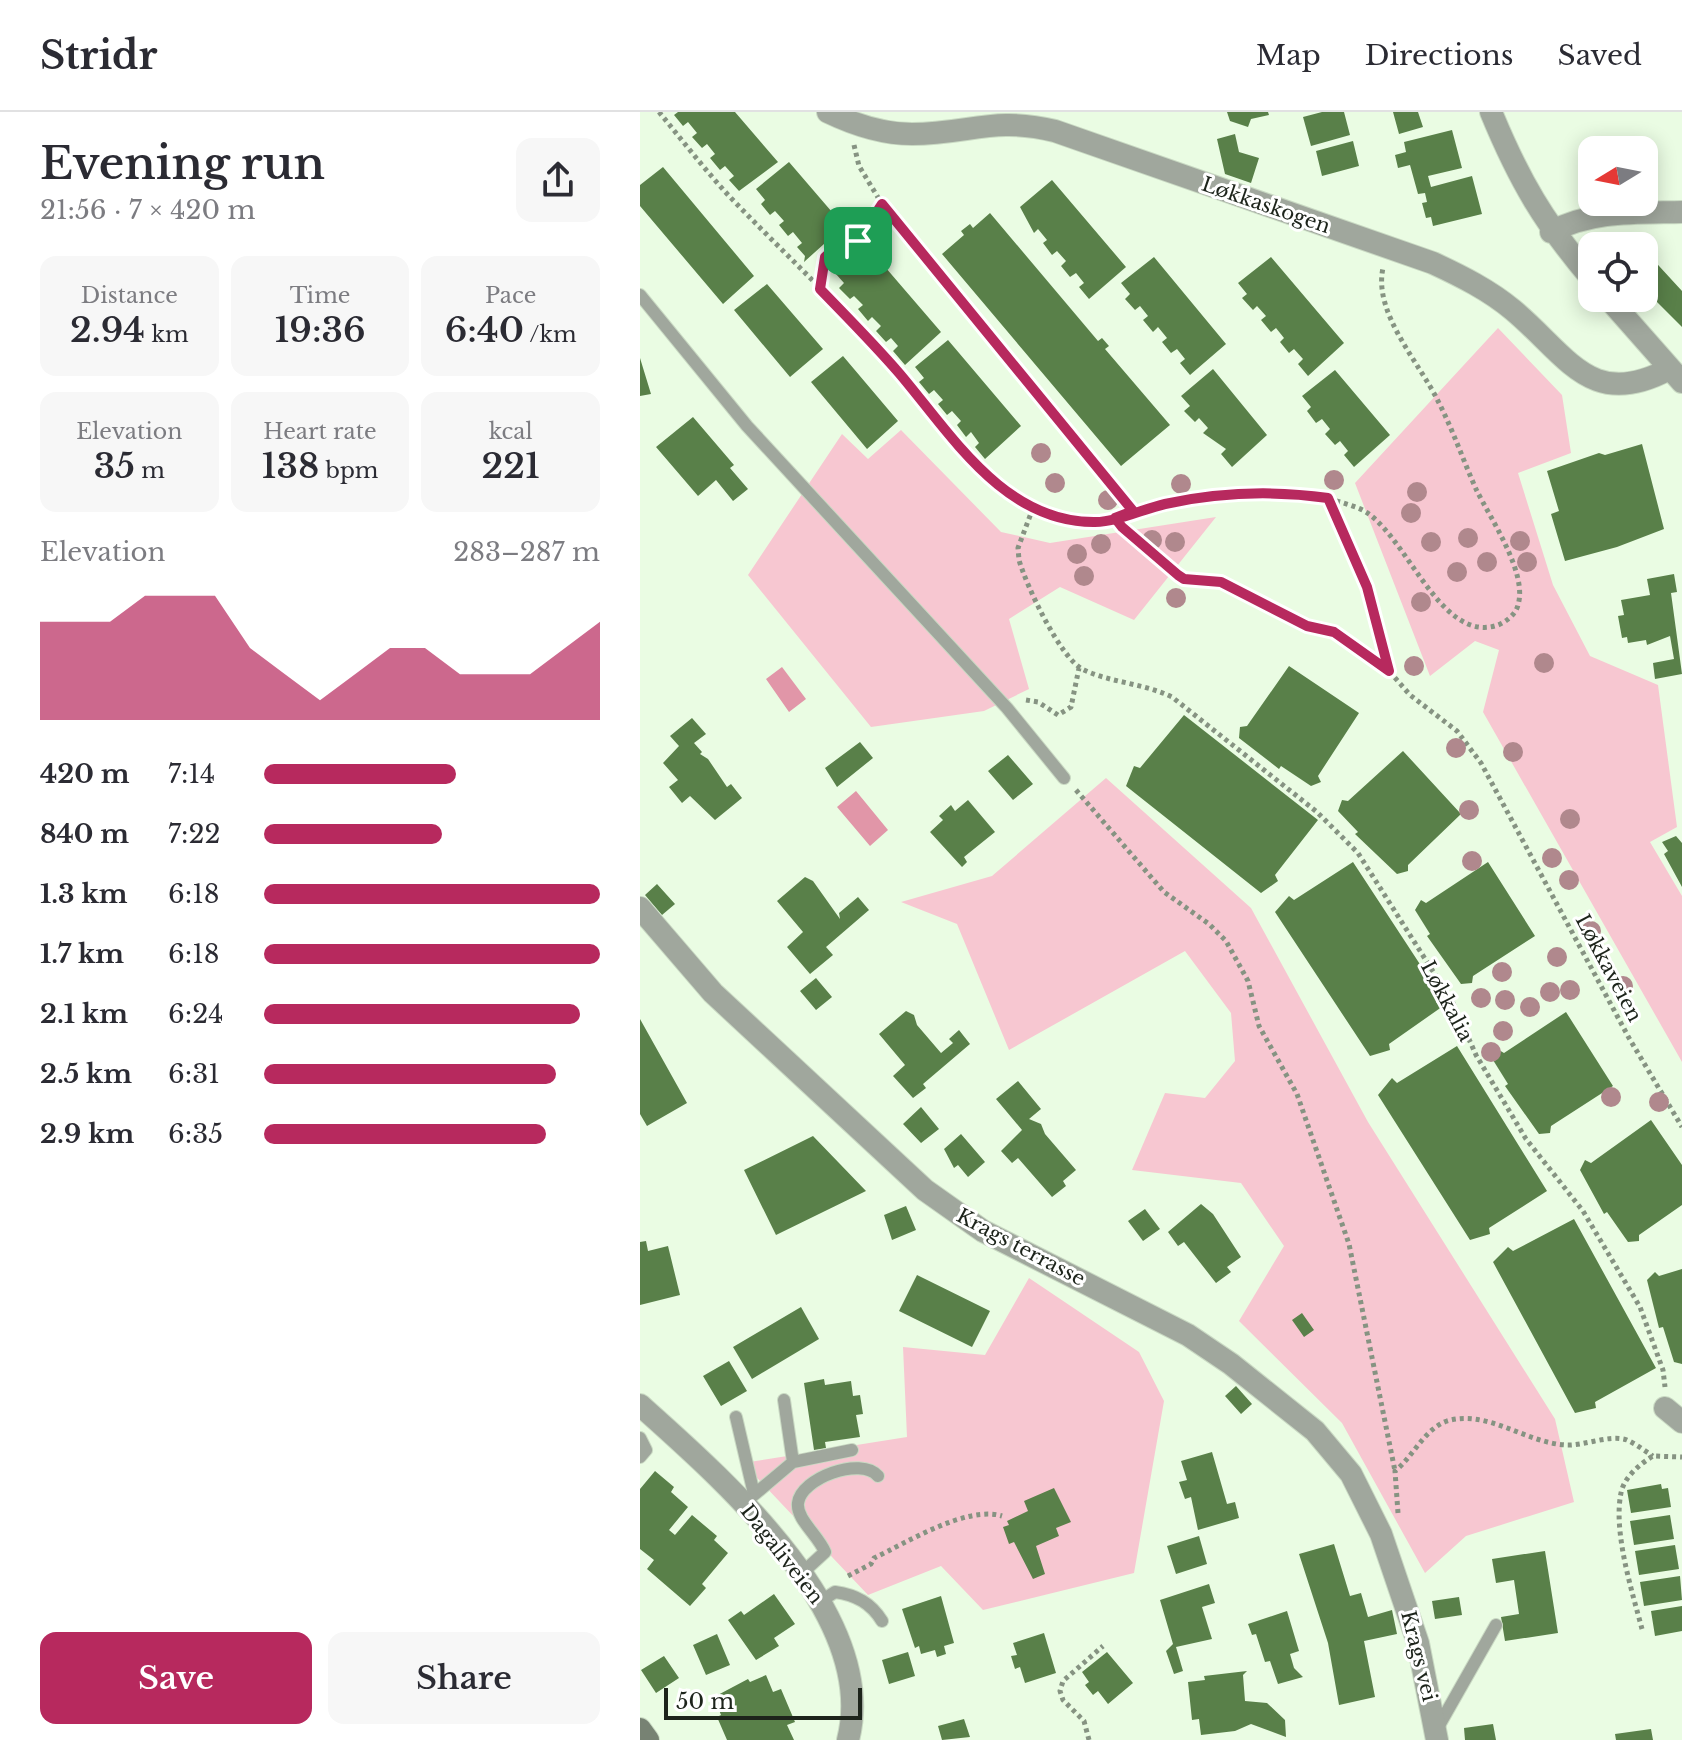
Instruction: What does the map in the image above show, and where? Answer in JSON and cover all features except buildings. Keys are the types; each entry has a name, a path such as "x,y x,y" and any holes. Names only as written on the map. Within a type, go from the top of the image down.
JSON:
{"main road":[{"path":"640,1729 648,1740"}],"street":[{"name":"Løkkaskogen","path":"828,112 853,124 913,134 989,124 1028,125 1433,263 1487,292 1511,309 1564,358 1602,383 1635,385 1676,375"},
{"path":"1491,112 1519,175 1551,232 1578,263"},
{"path":"1551,232 1565,224 1608,214 1682,212"},
{"path":"1620,312 1676,375"},
{"name":"Krags terrasse","path":"640,908 713,993 925,1190 983,1231 1188,1335 1315,1431 1351,1474 1396,1572"},
{"name":"Dagaliveien","path":"640,1405 748,1499 821,1601 837,1630 852,1679 853,1718 848,1740"},
{"name":"Krags vei","path":"1396,1572 1418,1643 1436,1736"}],"lane":[{"path":"640,295 747,426 1007,708 1064,778"},
{"path":"784,1400 793,1462"},
{"path":"736,1417 748,1499"},
{"path":"640,1438 646,1450 640,1457"},
{"path":"748,1499 793,1462 852,1450"},
{"path":"801,1574 825,1552 818,1535 800,1517 798,1503 802,1493 837,1471 859,1467 872,1470 878,1476"},
{"path":"821,1601 835,1592 853,1596 875,1609 882,1621"},
{"path":"1436,1736 1496,1625"}],"path":[{"path":"659,112 729,195 875,345 979,469 1008,493 1033,508 1097,523 1133,511 1222,494 1288,493 1328,498 1363,510 1379,520 1425,587 1451,612 1476,626 1493,627 1506,621 1518,608 1520,590 1511,559 1438,401 1389,314 1381,292 1389,247"},
{"path":"853,124 859,166 882,204 1133,511"},
{"path":"820,289 825,257 833,251 852,247 882,204"},
{"path":"1328,498 1367,587 1389,671"},
{"path":"1007,708 1023,699 1038,702 1058,715 1071,707 1079,668 1064,653 1019,560 1018,548 1033,508"},
{"name":"Løkkaveien","path":"1115,518 1184,579 1221,582 1307,626 1334,632 1389,671 1404,689 1467,742 1629,1038 1682,1127"},
{"name":"Løkkalia","path":"1079,668 1102,677 1151,687 1172,697 1317,812 1358,853 1453,1003 1476,1055 1526,1139 1583,1211 1640,1307 1663,1370 1674,1415"},
{"path":"1064,778 1113,829 1164,892 1209,924 1226,941 1248,981 1259,1026 1297,1094 1349,1244 1395,1471 1399,1522"},
{"path":"1395,1471 1409,1460 1430,1431 1448,1421 1464,1419 1479,1419 1528,1437 1566,1445 1624,1439 1653,1456 1682,1457"},
{"path":"1642,1629 1627,1570 1621,1492 1630,1476 1653,1456"},
{"path":"843,1579 871,1564 874,1558 967,1517 980,1513 1002,1516"},
{"path":"1089,1740 1084,1721 1063,1700 1060,1691 1063,1681 1103,1646"}],"shaded area":[{"path":"1498,328 1562,395 1571,453 1518,473 1553,585 1590,656 1658,685 1677,827 1650,842 1682,896 1682,1062 1483,712 1499,650 1475,641 1430,676 1355,483"},
{"path":"901,430 1001,532 1050,543 1216,517 1134,620 1060,587 1009,619 1029,689 984,711 871,727 748,575 842,434 868,459"},
{"path":"782,667 806,699 789,712 766,679"},
{"path":"1106,778 1251,908 1368,1122 1555,1419 1574,1502 1466,1536 1425,1573 1342,1423 1239,1321 1284,1246 1241,1183 1132,1170 1165,1093 1205,1098 1235,1061 1231,1013 1185,951 1009,1050 957,924 901,902 992,876"},
{"path":"856,791 888,830 870,846 837,807"},
{"path":"1029,1278 1139,1352 1164,1401 1134,1573 983,1610 941,1566 868,1595 743,1463 907,1437 903,1347 985,1355"}],"route":[{"path":"858,241 847,250 833,251 825,257 820,289 875,345 979,469 1008,493 1033,508 1097,523 1133,511 1222,494 1288,493 1328,498 1367,587 1389,671 1334,632 1307,626 1221,582 1209,578 1184,579 1178,575 1122,527 1115,518 1133,511 882,204 858,241"}]}
